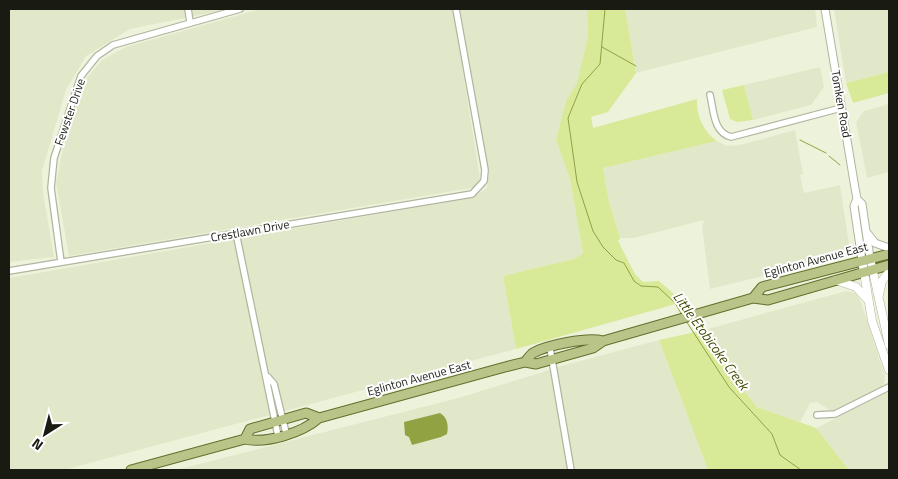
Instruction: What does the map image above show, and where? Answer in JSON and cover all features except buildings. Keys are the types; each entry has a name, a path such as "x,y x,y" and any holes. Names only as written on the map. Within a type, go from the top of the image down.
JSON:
{"main road":[{"name":"Eglinton Avenue East","path":"753,298 762,287 889,254"},
{"name":"Tomken Road","path":"866,259 889,345"},
{"name":"Eglinton Avenue East","path":"131,470 245,438 256,441 309,427 318,418 525,362 536,364 593,348 603,340 753,298 768,300 889,265"},
{"name":"Tomken Road","path":"868,270 869,301 877,338 889,370"},
{"path":"878,302 882,281 889,272"},
{"path":"834,280 856,287 869,301"},
{"name":"Eglinton Avenue East","path":"525,362 533,354 550,348 592,338 603,340"},
{"name":"Eglinton Avenue East","path":"245,438 250,430 306,413 318,418"}],"street":[{"path":"188,9 190,22"},
{"name":"Fewster Drive","path":"61,262 51,188 52,169 81,76 97,56 113,45 240,9"},
{"name":"Crestlawn Drive","path":"9,271 472,194 484,181 485,170 456,9"},
{"name":"Tomken Road","path":"825,9 858,199 862,204 867,232 866,259"},
{"path":"710,95 717,128 721,133 731,137 841,108"},
{"name":"Tomken Road","path":"858,199 854,206 866,259"},
{"path":"867,232 875,243 889,248"},
{"path":"236,233 268,377 274,384 282,434"},
{"path":"550,348 571,470"},
{"path":"817,415 835,414 889,387"}],"shaded area":[{"path":"9,9 229,9 130,29 86,56 66,90 42,171 43,192 54,257 9,262"},
{"path":"260,9 453,9 480,178 477,187 69,256 56,183 62,152 85,80 102,60 126,47"},
{"path":"460,9 587,9 588,36 577,83 566,102 556,140 570,179 583,253 574,259 503,276 516,349 64,470 9,470 9,278 471,198 487,188 489,172"},
{"path":"587,9 625,9 636,73 608,112 591,117 593,128 697,99 702,123 712,138 717,141 603,168 609,202 620,238 618,241 635,274 643,282 659,281 683,302 516,349 503,276 574,259 583,253 570,179 556,140 566,101 577,83 588,36"},
{"path":"625,9 815,9 817,27 636,73"},
{"path":"834,9 889,9 889,72 846,83"},
{"path":"820,67 824,87 811,105 753,120 744,85"},
{"path":"889,72 889,93 853,103 846,83"},
{"path":"744,85 753,120 737,122 730,119 722,90"},
{"path":"889,104 889,172 867,178 856,122 864,111"},
{"path":"795,130 803,174 800,175 804,193 840,185 849,244 840,257 710,289 702,227 704,220 634,238 620,238 609,202 603,168 717,141 727,146 740,145"},
{"path":"846,291 856,293 861,302 885,376 884,383 878,391 832,411 816,402 810,403 800,422 757,407 736,381 704,330"},
{"path":"704,330 736,381 757,407 816,428 849,470 708,470 659,340"},
{"path":"659,340 708,470 176,470 462,397 565,365"},
{"path":"889,392 889,470 849,470 816,428"},
{"path":"440,413 447,422 447,434 412,445 409,437 405,435 404,422"}],"waterway":[{"name":"Little Etobicoke Creek","path":"605,9 600,64 582,84 568,118 577,182 593,231 603,247 616,260 624,263 634,281 641,286 658,287 675,303 682,315"},
{"path":"602,47 636,66"},
{"path":"800,140 826,153"},
{"path":"829,156 840,165"},
{"name":"Little Etobicoke Creek","path":"686,321 729,387 772,434 780,455 801,470"}]}
